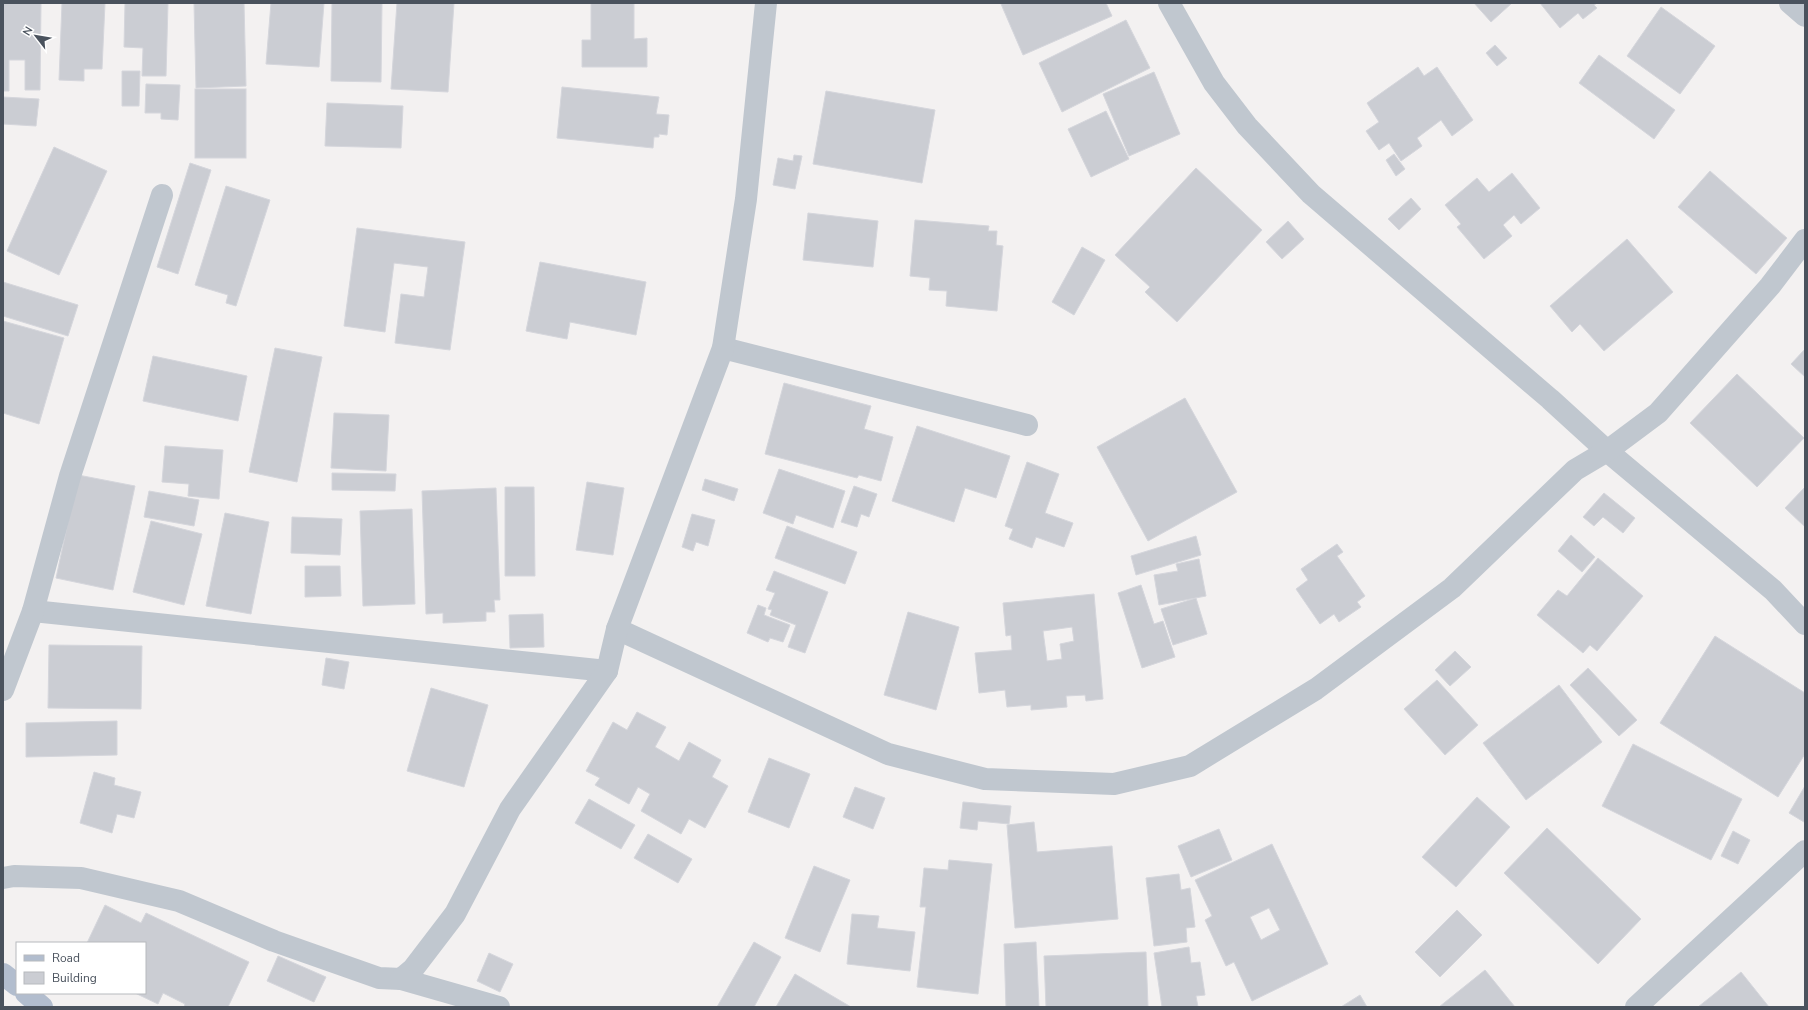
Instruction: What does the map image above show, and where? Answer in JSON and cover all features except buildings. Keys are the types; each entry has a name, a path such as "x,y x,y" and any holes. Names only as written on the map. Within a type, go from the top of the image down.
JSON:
{"main road":[{"path":"3,974 16,984"},
{"path":"27,994 42,1007"}],"street":[{"path":"401,979 414,969 455,914 510,809 607,671 617,630 723,348 746,199 766,3"},
{"path":"1169,3 1214,83 1247,126 1311,194 1550,399 1607,451 1773,590 1805,624"},
{"path":"1790,3 1805,16"},
{"path":"4,680 33,611 70,476 162,194"},
{"path":"617,630 888,754 985,779 1114,784 1190,766 1316,689 1452,588 1575,470 1607,451 1658,413 1770,286 1805,240"},
{"path":"723,348 1027,425"},
{"path":"33,611 607,671"},
{"path":"1636,1007 1805,851"},
{"path":"3,878 14,876 81,878 179,901 274,941 379,978 401,979 499,1007"}]}
